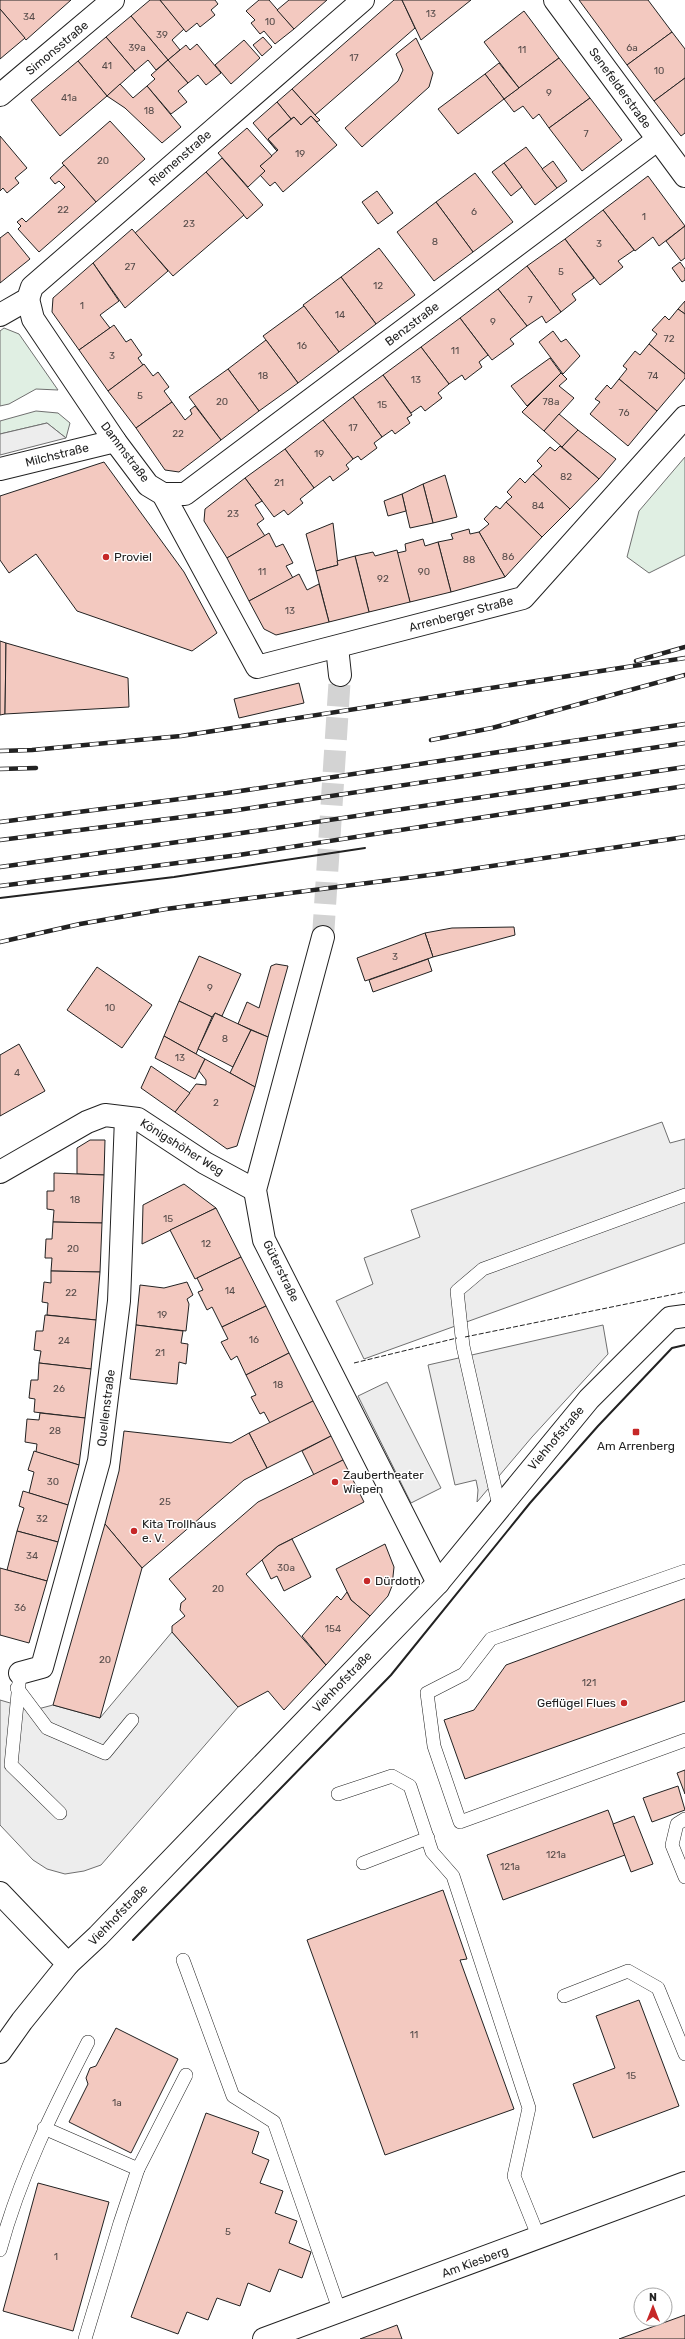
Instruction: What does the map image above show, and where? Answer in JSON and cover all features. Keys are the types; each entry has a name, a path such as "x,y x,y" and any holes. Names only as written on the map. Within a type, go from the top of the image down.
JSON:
{"street":[{"name":"Riemenstraße","path":"28,299 32,286 363,0"},
{"name":"Senefelderstraße","path":"555,0 685,176"},
{"name":"Simonsstraße","path":"0,95 106,2"},
{"name":"Benzstraße","path":"163,494 185,494 657,140"},
{"path":"0,315 28,299"},
{"name":"Dammstraße","path":"28,299 33,319 115,441 148,485 163,494 257,667"},
{"name":"Arrenberger Straße","path":"257,667 523,598 685,417"},
{"name":"Milchstraße","path":"0,469 115,441"},
{"path":"337,647 340,675"},
{"name":"Güterstraße","path":"323,937 255,1190 264,1240 438,1583"},
{"name":"Königshöher Weg","path":"0,1172 87,1122 105,1115 138,1119 205,1163 255,1190"},
{"name":"Quellenstraße","path":"19,1681 42,1667 100,1462 119,1301 126,1118"},
{"name":"Viehhofstraße","path":"0,2052 22,2021 68,1964 93,1942 438,1583 499,1506 589,1399 670,1318 685,1316"},
{"path":"0,1893 68,1964"},
{"name":"Am Kiesberg","path":"264,2339 685,2183"}],"lane":[{"path":"499,1506 463,1346 457,1291 483,1269 685,1195"},
{"path":"685,1571 491,1639 464,1674 427,1693 434,1746 460,1822 685,1740"},
{"path":"19,1681 47,1728 105,1753 132,1720"},
{"path":"19,1681 11,1765 60,1813"},
{"path":"338,1794 392,1776 410,1786 432,1852 453,1876 529,2108 514,2176 539,2238"},
{"path":"685,1819 677,1824 672,1845 685,1877"},
{"path":"363,1863 428,1838"},
{"path":"183,1960 234,2096 274,2122 340,2312"},
{"path":"564,1996 628,1971 658,1988 685,2054"},
{"path":"0,2250 11,2207 44,2128 88,2042"},
{"path":"85,2339 138,2169 186,2075"},
{"path":"44,2128 138,2169"}],"green space":[{"path":"4,328 19,334 58,390 36,389 9,404 0,406 0,331"},
{"path":"36,411 58,413 70,423 66,438 47,423 0,434 0,421"},
{"path":"685,457 685,555 649,573 627,557 639,511"}],"shaded area":[{"path":"47,423 66,438 0,455 0,434"},
{"path":"662,1122 670,1143 685,1139 685,1243 364,1359 336,1301 373,1284 364,1258 420,1237 411,1210"},
{"path":"603,1325 608,1354 532,1437 477,1502 478,1490 476,1480 455,1485 428,1365"},
{"path":"387,1382 441,1488 411,1503 358,1396"},
{"path":"172,1632 238,1707 101,1865 84,1871 65,1874 47,1869 33,1860 0,1825 0,1700 34,1710 53,1705 100,1718"}],"building":[{"path":"0,0 71,0 26,40 0,9"},
{"path":"150,0 160,0 184,29 172,40 180,50 168,60 131,16"},
{"path":"160,0 215,0 218,4 211,10 215,15 200,27 197,23 186,32"},
{"path":"259,0 269,0 294,29 275,44 264,31 260,34 251,23 255,20 246,11"},
{"path":"289,0 327,0 294,29 277,10"},
{"path":"394,0 402,0 415,28 315,115 292,89"},
{"path":"402,0 471,0 421,40"},
{"path":"579,0 648,0 672,32 627,65"},
{"path":"0,9 25,38 0,59"},
{"path":"524,11 559,58 519,88 484,42"},
{"path":"131,16 168,60 156,70 148,60 135,71 106,37"},
{"path":"672,32 685,49 685,78 654,101 627,65"},
{"path":"106,37 135,71 107,96 78,61"},
{"path":"263,37 272,47 262,56 253,45"},
{"path":"416,38 433,73 429,87 362,147 345,128 398,81 403,70 396,54"},
{"path":"244,40 260,58 231,84 215,65"},
{"path":"197,44 221,73 206,85 198,75 188,83 168,60 186,45 190,50"},
{"path":"559,58 590,98 549,128 539,114 533,119 523,106 514,112 504,99"},
{"path":"168,60 188,83 178,91 187,102 171,114 147,86 155,79 151,75"},
{"path":"78,61 107,96 60,136 31,100"},
{"path":"499,63 519,88 504,99 485,74"},
{"path":"485,74 504,99 458,134 438,109"},
{"path":"685,78 685,133 681,136 654,101"},
{"path":"120,84 133,98 147,86 181,127 162,143 125,108 107,96"},
{"path":"292,89 320,120 317,122 311,116 301,125 294,117 291,119 277,102"},
{"path":"590,98 622,140 582,171 549,128"},
{"path":"277,102 291,119 268,139 277,151 253,123"},
{"path":"311,116 337,145 283,192 275,182 270,186 260,175 265,171 260,166 278,150 268,139 294,117 301,125"},
{"path":"110,121 145,159 96,202 62,163"},
{"path":"247,128 272,156 260,166 265,171 248,187 218,153"},
{"path":"0,136 27,168 15,178 19,183 7,193 3,188 0,191"},
{"path":"526,147 557,188 535,205 504,163"},
{"path":"222,158 263,205 247,219 206,172"},
{"path":"553,161 567,181 557,188 542,169"},
{"path":"504,163 522,187 511,196 492,172"},
{"path":"64,165 96,202 39,252 18,229 21,226 17,222 22,218 26,222 65,187 59,181 55,184 50,178"},
{"path":"206,172 244,215 173,276 135,233"},
{"path":"475,173 513,222 473,252 436,202"},
{"path":"648,176 685,226 659,246 653,237 635,251 603,210"},
{"path":"377,191 393,213 378,224 362,202"},
{"path":"436,202 473,252 434,281 397,232"},
{"path":"603,210 634,250 618,261 623,267 600,285 565,239"},
{"path":"685,226 685,258 681,261 666,241"},
{"path":"132,229 168,271 125,308 93,263"},
{"path":"8,232 30,259 0,283 0,238"},
{"path":"565,239 594,278 572,294 576,300 561,312 527,266"},
{"path":"379,248 415,295 376,324 341,277"},
{"path":"680,262 685,269 685,280 682,282 672,268"},
{"path":"93,263 119,301 100,315 110,328 79,350 52,312 53,298"},
{"path":"527,266 561,312 546,323 542,316 527,326 498,289"},
{"path":"341,277 376,324 339,352 303,305"},
{"path":"498,289 527,326 510,339 514,344 492,360 460,318"},
{"path":"685,301 685,314 678,309"},
{"path":"304,306 339,352 298,383 263,336"},
{"path":"678,309 685,314 685,374 649,344 657,334 652,330 665,316 669,320"},
{"path":"460,318 488,355 479,362 482,367 465,380 462,375 449,384 421,347"},
{"path":"114,325 126,342 131,339 142,355 138,358 143,365 108,391 79,350"},
{"path":"553,331 561,342 566,339 580,356 563,374 539,342"},
{"path":"266,340 298,383 259,411 228,369"},
{"path":"649,344 685,374 685,378 657,411 619,379 627,369 623,366 635,351 640,355"},
{"path":"421,347 449,384 438,393 442,398 425,411 421,406 411,413 383,375"},
{"path":"550,358 561,373 527,406 511,386"},
{"path":"144,364 153,376 158,372 169,387 164,391 172,402 136,428 108,391"},
{"path":"228,369 259,411 221,440 189,397"},
{"path":"561,373 567,379 559,386 574,398 544,431 522,412"},
{"path":"383,375 412,415 407,418 410,423 395,434 392,430 382,437 353,397"},
{"path":"619,379 657,411 628,446 590,414 600,402 595,399 607,385 611,389"},
{"path":"353,397 382,437 374,443 377,448 361,460 358,456 353,459 323,420"},
{"path":"172,402 185,420 192,414 190,410 195,406 221,440 179,472 165,470 136,428"},
{"path":"559,414 578,430 562,447 544,431"},
{"path":"323,420 353,459 346,465 349,469 333,481 330,476 314,488 285,449"},
{"path":"578,430 616,459 599,479 562,447"},
{"path":"560,446 599,479 570,509 533,474 542,466 537,461 550,447 555,451"},
{"path":"285,449 314,488 300,499 303,503 288,515 284,510 274,517 245,478"},
{"name":"Proviel","path":"104,462 184,572 217,633 192,651 77,611 36,554 9,573 0,560 0,496"},
{"path":"533,474 570,509 542,537 506,502 512,497 507,492 520,478 525,483"},
{"path":"445,475 457,517 433,523 423,484"},
{"path":"245,478 262,501 255,505 264,519 257,524 265,536 227,558 204,521 205,509"},
{"path":"423,484 433,523 410,528 402,494"},
{"path":"402,494 406,511 388,516 384,501"},
{"path":"506,502 542,537 505,577 479,532 489,524 484,519 496,506 500,509"},
{"path":"333,523 338,565 316,571 306,534"},
{"path":"469,529 470,534 479,532 505,577 451,592 438,542 453,539 451,534"},
{"path":"269,533 276,547 283,544 293,563 286,566 293,578 249,601 227,558"},
{"path":"423,539 425,546 438,542 451,592 410,602 397,553 406,551 405,544"},
{"path":"397,550 410,602 369,612 355,556 373,552 375,556"},
{"path":"355,556 369,612 329,622 316,571 338,565 337,561"},
{"path":"299,574 307,590 319,584 329,622 276,635 264,629 249,601"},
{"path":"0,641 6,643 5,714 0,715"},
{"path":"6,643 128,678 129,707 5,714"},
{"path":"299,683 304,703 239,718 234,699"},
{"path":"514,927 515,935 433,957 425,933 452,928"},
{"path":"425,933 433,957 365,981 357,958"},
{"path":"199,956 241,974 222,1016 215,1013 212,1017 179,1001"},
{"path":"428,959 432,971 373,992 369,980"},
{"path":"276,964 288,966 268,1037 238,1024 247,1002 259,1008 271,966"},
{"path":"97,967 152,1005 122,1048 67,1010"},
{"path":"179,1001 212,1017 196,1054 164,1036"},
{"path":"215,1013 251,1030 233,1067 198,1049"},
{"path":"251,1030 268,1037 255,1087 230,1073"},
{"path":"164,1036 205,1059 195,1079 155,1058"},
{"path":"19,1044 45,1091 0,1116 0,1055"},
{"path":"205,1059 255,1087 237,1146 227,1149 175,1112 196,1084 206,1085 206,1080 199,1071"},
{"path":"151,1066 190,1093 175,1112 141,1088"},
{"path":"90,1140 105,1140 104,1175 77,1174 77,1148"},
{"path":"54,1173 104,1175 102,1223 53,1222 54,1210 47,1209 47,1191 54,1191"},
{"path":"184,1184 216,1208 142,1244 143,1205"},
{"path":"216,1208 241,1257 195,1279 170,1230"},
{"path":"53,1222 102,1223 100,1272 51,1271 52,1258 45,1258 46,1239 52,1239"},
{"path":"241,1257 266,1306 222,1327 212,1307 207,1310 198,1292 203,1290 197,1278"},
{"path":"51,1271 100,1272 96,1320 47,1315 48,1303 42,1302 44,1282 51,1283"},
{"path":"187,1282 193,1295 187,1299 189,1304 186,1331 136,1325 140,1285 164,1288"},
{"path":"266,1306 289,1353 246,1375 237,1356 231,1360 221,1342 228,1339 222,1327"},
{"path":"45,1315 96,1320 91,1369 39,1363 41,1351 34,1350 36,1331 43,1331"},
{"path":"136,1325 183,1331 181,1343 188,1344 186,1364 179,1362 177,1384 130,1379"},
{"path":"289,1353 313,1401 270,1423 264,1412 260,1414 251,1397 256,1395 246,1375"},
{"path":"39,1363 91,1369 85,1418 34,1412 35,1399 29,1398 31,1380 38,1380"},
{"path":"313,1401 331,1436 267,1468 249,1433"},
{"path":"40,1413 85,1418 79,1465 36,1452 37,1444 25,1442 27,1419 39,1420"},
{"path":"124,1431 231,1443 249,1433 267,1468 244,1480 142,1568 105,1524 119,1471"},
{"path":"331,1436 343,1460 314,1475 302,1451"},
{"path":"34,1451 79,1465 68,1505 29,1493 34,1472 28,1470"},
{"path":"343,1460 364,1502 278,1546 246,1574 326,1665 284,1710 268,1691 238,1707 172,1632 172,1626 185,1616 180,1610 181,1603 186,1599 169,1579 258,1502"},
{"path":"23,1491 68,1505 58,1542 17,1531 24,1508 19,1506"},
{"path":"105,1524 142,1568 100,1718 53,1705"},
{"path":"17,1531 58,1542 47,1581 7,1570"},
{"path":"292,1539 311,1577 284,1591 277,1576 271,1579 262,1560 278,1546"},
{"name":"Dürdoth","path":"385,1544 394,1567 392,1586 388,1596 370,1616 351,1600 336,1569"},
{"path":"0,1568 47,1581 29,1643 0,1635"},
{"path":"347,1592 351,1600 370,1616 326,1665 302,1636 337,1596 341,1600"},
{"path":"685,1599 685,1701 465,1779 444,1720 474,1710 506,1665"},
{"path":"685,1770 685,1794 677,1773"},
{"path":"678,1786 685,1810 652,1822 643,1798"},
{"path":"608,1810 625,1855 503,1900 487,1855"},
{"path":"634,1816 653,1864 631,1872 613,1824"},
{"path":"443,1890 467,1959 460,1960 514,2109 385,2155 307,1940"},
{"path":"639,2000 679,2106 593,2138 573,2084 615,2068 596,2016"},
{"path":"116,2028 178,2059 131,2153 69,2122 88,2084 86,2078 90,2068 96,2066"},
{"path":"206,2113 259,2132 252,2153 269,2160 260,2183 283,2191 275,2213 297,2221 289,2243 311,2252 302,2278 279,2269 270,2292 248,2283 240,2306 217,2298 208,2320 187,2312 178,2334 131,2317"},
{"path":"38,2183 109,2202 73,2331 3,2311"},
{"path":"685,2315 685,2339 619,2339 652,2327 673,2327 673,2319"},
{"path":"397,2325 402,2339 360,2339"}],"tunnel":[{"path":"323,937 340,675"}],"railway":[{"path":"636,661 685,647"},
{"path":"0,751 32,750 181,736 685,658"},
{"path":"431,740 492,728 685,675"},
{"path":"0,822 227,793 685,724"},
{"path":"0,840 231,811 685,743"},
{"path":"0,867 235,834 685,767"},
{"path":"0,769 36,768"},
{"path":"0,886 239,855 685,786"},
{"path":"0,942 80,924 166,909 445,873 685,837"}],"fence":[{"path":"465,1337 685,1292"},
{"path":"354,1363 457,1338"}],"wall":[{"path":"0,898 174,877 365,848"},
{"path":"133,1940 391,1675 530,1503 598,1426 672,1348 685,1345"}],"place":[{"name":"Proviel","path":"106,557"},
{"name":"Am Arrenberg","path":"636,1432"},
{"name":"Zaubertheater Wiepen","path":"335,1482"},
{"name":"Kita Trollhaus e. V.","path":"134,1531"},
{"name":"Dürdoth","path":"367,1581"},
{"name":"Geflügel Flues","path":"624,1703"}]}
